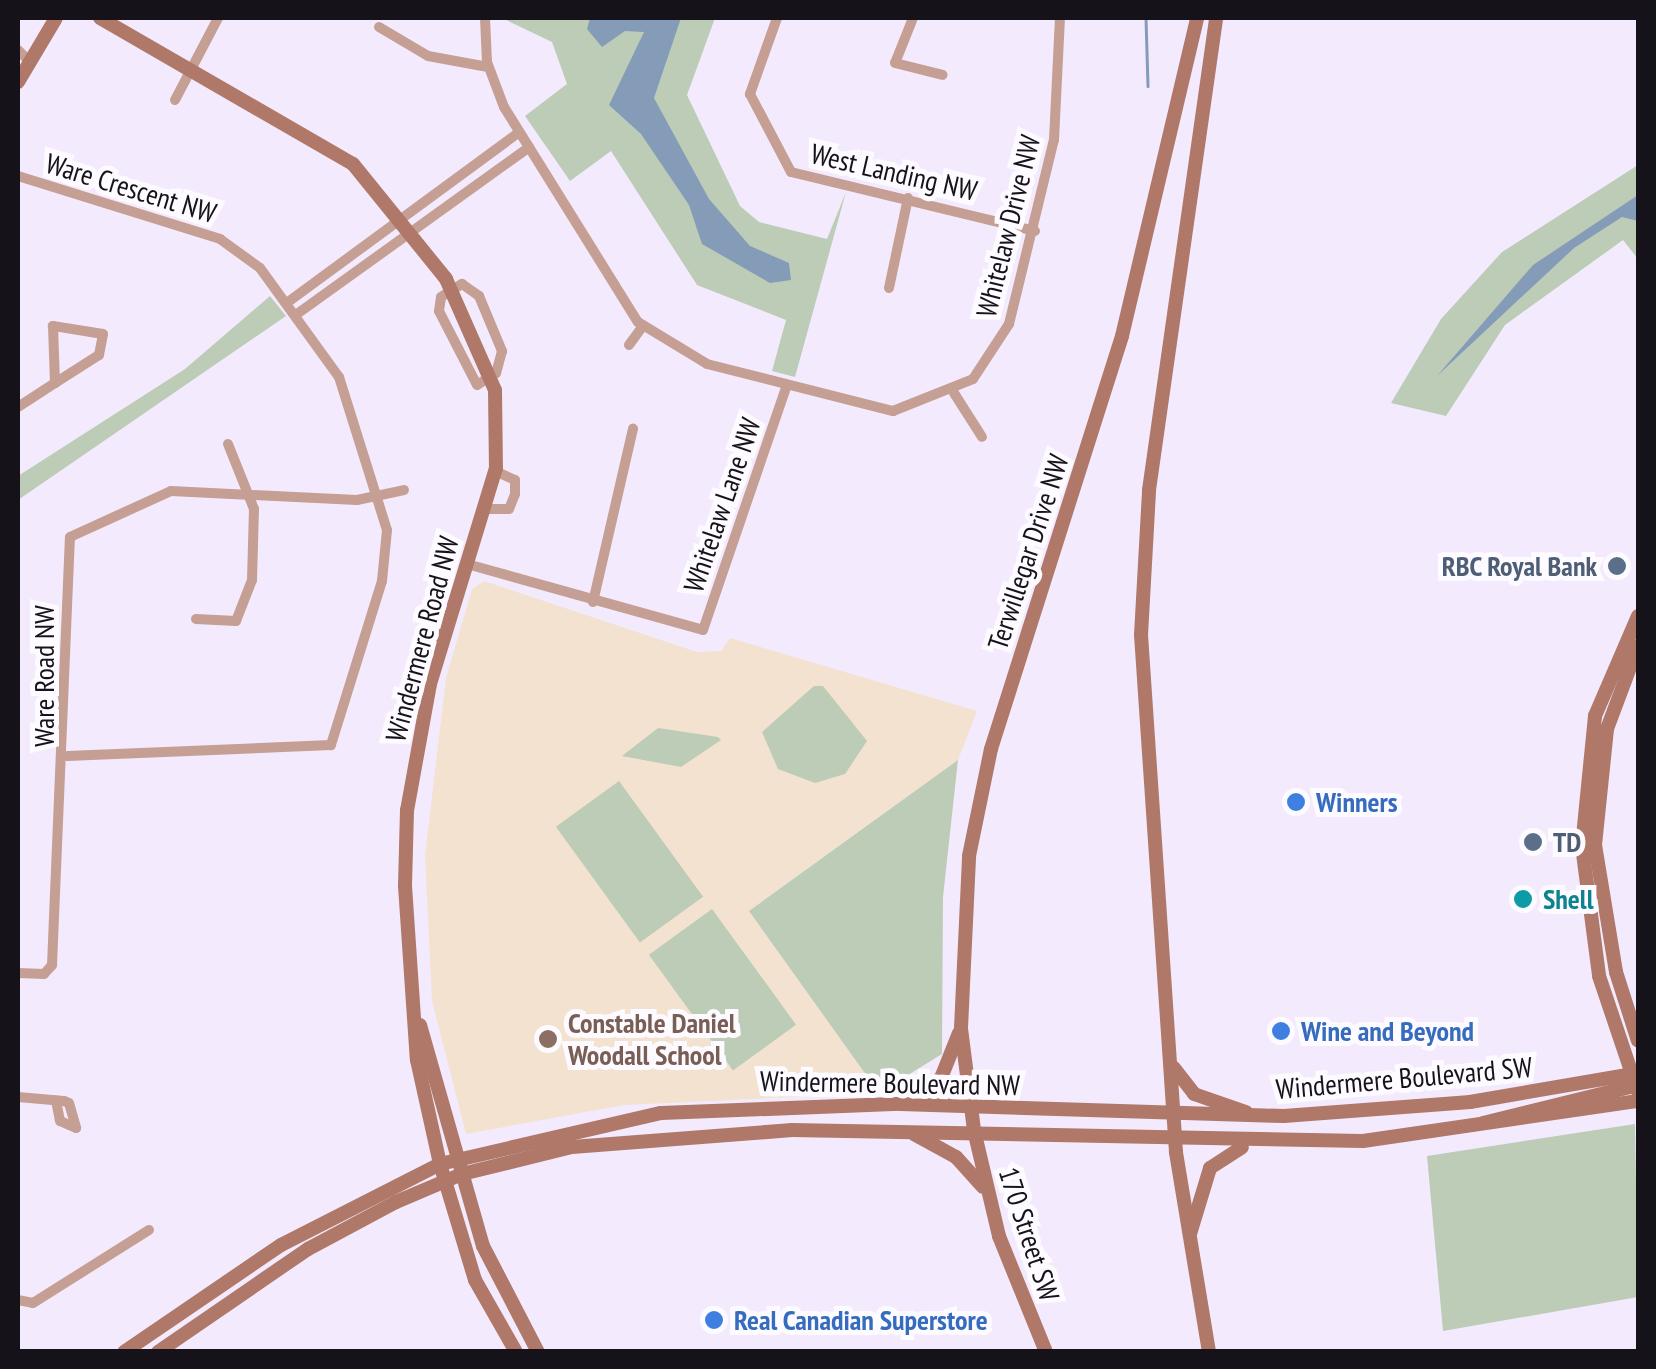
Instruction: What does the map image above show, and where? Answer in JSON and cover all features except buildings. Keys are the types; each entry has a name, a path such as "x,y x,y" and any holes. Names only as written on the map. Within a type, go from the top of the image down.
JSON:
{"street":[{"path":"24,69 56,18"},
{"name":"Windermere Road NW","path":"100,18 188,75 340,153 407,224 451,288 490,378 500,414 496,470 430,684 407,810 417,1020 440,1164 475,1280 516,1352"},
{"path":"175,100 218,18"},
{"name":"Whitelaw Drive NW","path":"486,18 488,67 518,133 643,326 707,364 786,388 893,411 954,393 994,355 1035,231 1054,140 1060,18"},
{"name":"West Landing NW","path":"777,18 749,86 785,166 1035,231"},
{"path":"913,18 895,63 943,75"},
{"name":"Terwillegar Drive NW","path":"970,1108 961,1028 962,925 984,775 1122,336 1197,18"},
{"path":"1209,1352 1188,1245 1175,1142 1142,564 1216,18"},
{"path":"379,27 428,56 488,67"},
{"path":"297,314 518,133"},
{"path":"288,302 529,147"},
{"name":"Ware Crescent NW","path":"18,176 220,239 288,302 340,376 382,496 385,565 336,740 67,756"},
{"path":"889,288 908,198"},
{"path":"451,288 439,311 466,377 476,385 490,378"},
{"path":"18,407 55,383 104,350 103,334 53,326 55,383"},
{"path":"629,345 643,326"},
{"name":"Whitelaw Lane NW","path":"468,564 592,602 703,630 786,388"},
{"path":"954,393 982,436"},
{"path":"592,602 633,429"},
{"path":"196,618 229,625 244,610 257,546 248,492 228,444"},
{"name":"Windermere Road NW","path":"484,509 508,509 515,494 515,480 496,470"},
{"path":"382,496 404,490"},
{"name":"Ware Road NW","path":"18,973 44,974 52,964 67,756 70,536 160,494 382,496"},
{"path":"1637,1085 1590,936 1582,846 1595,716 1638,616"},
{"path":"1638,646 1607,729 1595,844 1616,972 1638,1040"},
{"name":"Windermere Road NW","path":"417,1020 459,1166 501,1290 538,1352"},
{"path":"900,1104 948,1070 961,1028"},
{"path":"1169,1056 1194,1094 1256,1116"},
{"name":"Windermere Boulevard SW","path":"1173,1115 1256,1116 1470,1102 1637,1085"},
{"name":"Windermere Boulevard SW","path":"1175,1142 1248,1144 1468,1130 1637,1085"},
{"path":"18,1097 56,1100"},
{"name":"Windermere Boulevard NW","path":"158,1352 308,1249 445,1181 459,1166 661,1113 900,1104 1173,1115"},
{"name":"170 Street SW","path":"970,1108 986,1189 1046,1352"},
{"name":"Windermere Boulevard NW","path":"124,1352 283,1244 440,1164 459,1166 633,1137 974,1130 1175,1142"},
{"path":"909,1132 956,1156 986,1189"},
{"path":"1188,1245 1210,1168 1248,1144"},
{"path":"18,1300 32,1303 149,1230"}],"shaded area":[{"path":"484,581 697,652 721,651 730,638 977,711 958,760 749,911 879,1093 624,1105 466,1134 432,1001 425,856 446,678 472,589"}],"green space":[{"path":"502,18 715,18 687,95 740,206 759,222 827,239 846,192 795,377 772,371 786,320 697,285 611,151 570,181 525,116 567,84 552,42"},
{"path":"1638,165 1638,259 1623,240 1505,325 1446,416 1391,403 1441,319 1502,252"},
{"path":"270,296 286,316 18,500 18,476 185,369"},
{"path":"814,686 823,686 867,741 845,774 815,783 778,769 762,732"},
{"path":"658,728 721,740 681,767 622,756"},
{"path":"958,760 943,897 942,1054 879,1093 749,911"},
{"path":"619,781 703,897 640,943 556,827"},
{"path":"712,909 796,1025 733,1071 649,955"},
{"path":"1635,1124 1638,1297 1443,1331 1427,1156"}],"water":[{"path":"590,18 681,18 654,98 709,199 750,246 789,263 791,280 770,283 702,244 689,205 641,134 609,105 644,32 625,31 602,47 587,29"},
{"path":"1638,195 1638,221 1622,217 1574,248 1437,376 1533,265"}],"waterway":[{"path":"1146,18 1148,86"}],"place":[{"name":"RBC Royal Bank","path":"1617,566"},
{"name":"Winners","path":"1296,802"},
{"name":"TD","path":"1533,842"},
{"name":"Shell","path":"1523,899"},
{"name":"Wine and Beyond","path":"1281,1031"},
{"name":"Constable Daniel Woodall School","path":"548,1039"},
{"name":"Real Canadian Superstore","path":"714,1320"}]}
